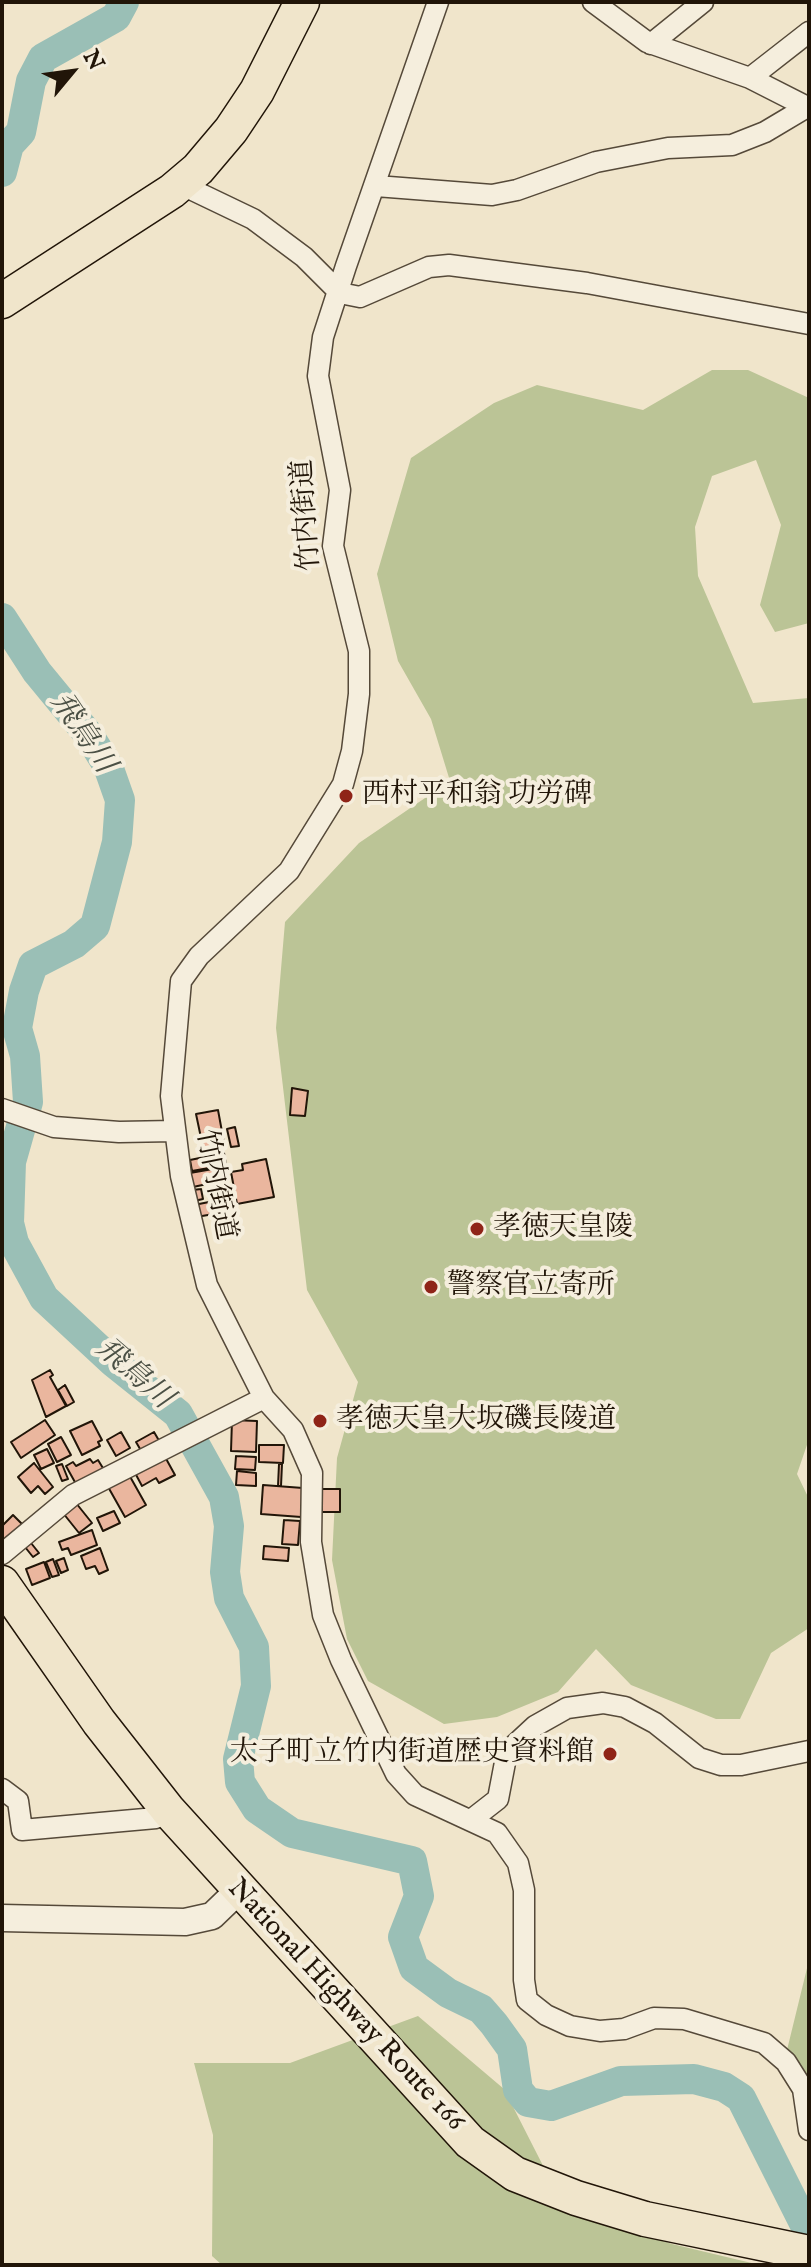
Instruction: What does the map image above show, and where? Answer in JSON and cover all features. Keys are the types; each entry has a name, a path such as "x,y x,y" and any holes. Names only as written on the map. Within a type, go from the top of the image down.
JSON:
{"highway":[{"path":"2,301 198,169 231,130 257,91 302,2"},
{"name":"National Highway Route 166","path":"2,1583 99,1722 168,1810 238,1891 470,2142 515,2174 576,2198 645,2219 809,2253"}],"street":[{"name":"竹内街道","path":"438,2 323,337 318,376 340,490 333,546 359,651 359,694 352,751 343,784 289,871 199,956 181,981 171,1096 174,1131 203,1273 264,1398 293,1430 312,1473 311,1542 323,1615 341,1660 396,1774 415,1795 497,1833 518,1863 524,1890 524,1980 527,2000 546,2015 570,2026 600,2031 624,2029 654,2018 684,2019 764,2043 786,2062 803,2089 809,2130"},
{"path":"593,2 651,44 750,78 808,108"},
{"path":"651,44 703,2"},
{"path":"750,78 809,32"},
{"path":"376,186 492,195 504,193 596,162 668,148 732,145 765,132 808,108"},
{"path":"180,184 253,219 304,257 340,293 360,297 429,267 449,265 587,283 809,324"},
{"path":"8,1111 54,1127 119,1132 174,1131"},
{"path":"2,1554 73,1495 264,1398"},
{"path":"471,1820 498,1799 507,1752 535,1726 567,1708 603,1703 625,1707 655,1723 699,1758 721,1765 741,1765 809,1751"},
{"path":"2,1789 18,1801 22,1830 156,1818 168,1810"},
{"path":"2,1918 185,1922 212,1916 238,1891"}],"green space":[{"path":"712,370 748,370 809,398 809,623 775,632 760,605 781,525 756,460 712,476 695,527 698,576 753,703 809,698 809,1439 797,1474 809,1499 809,1628 771,1653 740,1719 716,1719 631,1685 596,1649 558,1692 497,1717 444,1724 368,1681 347,1639 332,1560 337,1458 358,1382 307,1290 276,1028 285,922 359,843 450,781 431,719 398,661 377,574 411,458 494,403 537,385 643,410"},
{"path":"809,1960 809,2136 787,2050"},
{"path":"418,2016 504,2089 563,2205 672,2244 760,2265 222,2265 212,2256 213,2135 194,2063 290,2063"}],"building":[{"path":"292,1088 308,1091 305,1116 290,1115"},
{"path":"218,1110 225,1148 204,1152 196,1114"},
{"path":"235,1127 239,1146 231,1147 227,1129"},
{"path":"224,1153 226,1165 192,1171 190,1160"},
{"path":"266,1159 274,1197 237,1204 231,1172 243,1170 242,1164"},
{"path":"224,1167 226,1180 193,1187 190,1173"},
{"path":"201,1189 203,1199 194,1201 193,1190"},
{"path":"229,1198 232,1211 196,1217 194,1205"},
{"path":"50,1370 53,1375 50,1377 66,1406 46,1417 32,1380"},
{"path":"65,1385 74,1402 67,1406 58,1390"},
{"path":"45,1420 55,1435 21,1458 11,1442"},
{"path":"232,1420 257,1421 256,1452 231,1451"},
{"path":"92,1421 102,1440 98,1442 100,1446 82,1455 70,1431"},
{"path":"121,1432 130,1448 116,1456 107,1440"},
{"path":"154,1432 161,1444 143,1454 136,1442"},
{"path":"61,1437 71,1455 57,1462 48,1444"},
{"path":"259,1445 284,1445 283,1463 259,1462"},
{"path":"47,1449 54,1463 41,1469 34,1455"},
{"path":"164,1455 175,1475 159,1483 156,1478 142,1486 134,1471"},
{"path":"236,1456 256,1457 255,1470 235,1469"},
{"path":"90,1459 93,1463 98,1460 106,1473 76,1484 66,1466 73,1462 76,1466"},
{"path":"34,1463 53,1487 45,1494 38,1486 31,1493 18,1477"},
{"path":"62,1464 68,1479 62,1481 56,1466"},
{"path":"279,1464 282,1464 281,1486 278,1486"},
{"path":"237,1471 256,1473 256,1486 236,1485"},
{"path":"128,1473 146,1505 125,1517 107,1485"},
{"path":"263,1485 303,1488 301,1517 261,1514"},
{"path":"321,1489 340,1489 340,1512 322,1512"},
{"path":"76,1503 92,1523 79,1533 63,1513"},
{"path":"114,1511 120,1523 103,1531 97,1518"},
{"path":"13,1515 25,1527 7,1545 2,1539 2,1526"},
{"path":"284,1520 300,1521 298,1545 282,1544"},
{"path":"92,1530 97,1545 71,1555 68,1548 62,1550 59,1542"},
{"path":"31,1543 39,1553 33,1557 25,1547"},
{"path":"264,1546 289,1548 288,1561 263,1559"},
{"path":"100,1548 108,1570 99,1574 95,1566 86,1569 81,1556"},
{"path":"64,1558 68,1570 61,1573 56,1561"},
{"path":"53,1559 59,1575 52,1577 46,1562"},
{"path":"44,1562 50,1578 32,1585 26,1569"}],"waterway":[{"name":"飛鳥川","path":"2,172 9,145 21,132 31,81 43,58 116,17 124,2"},
{"name":"飛鳥川","path":"2,618 37,672 88,734 108,766 120,800 117,842 95,926 74,944 33,965 24,991 17,1028 25,1056 28,1102 11,1162 9,1223 14,1243 44,1298 113,1362 178,1414 224,1497 229,1526 225,1572 229,1598 254,1647 256,1686 238,1759 240,1782 257,1809 292,1833 412,1861 419,1896 403,1937 414,1968 448,1993 481,2009 494,2024 512,2049 518,2090 528,2102 551,2106 621,2081 694,2079 724,2087 741,2098 809,2233"}],"place":[{"name":"西村平和翁 功労碑","path":"346,796"},
{"name":"孝徳天皇陵","path":"477,1229"},
{"name":"警察官立寄所","path":"431,1287"},
{"name":"孝徳天皇大坂磯長陵道","path":"320,1421"},
{"name":"太子町立竹内街道歴史資料館","path":"610,1754"}]}
